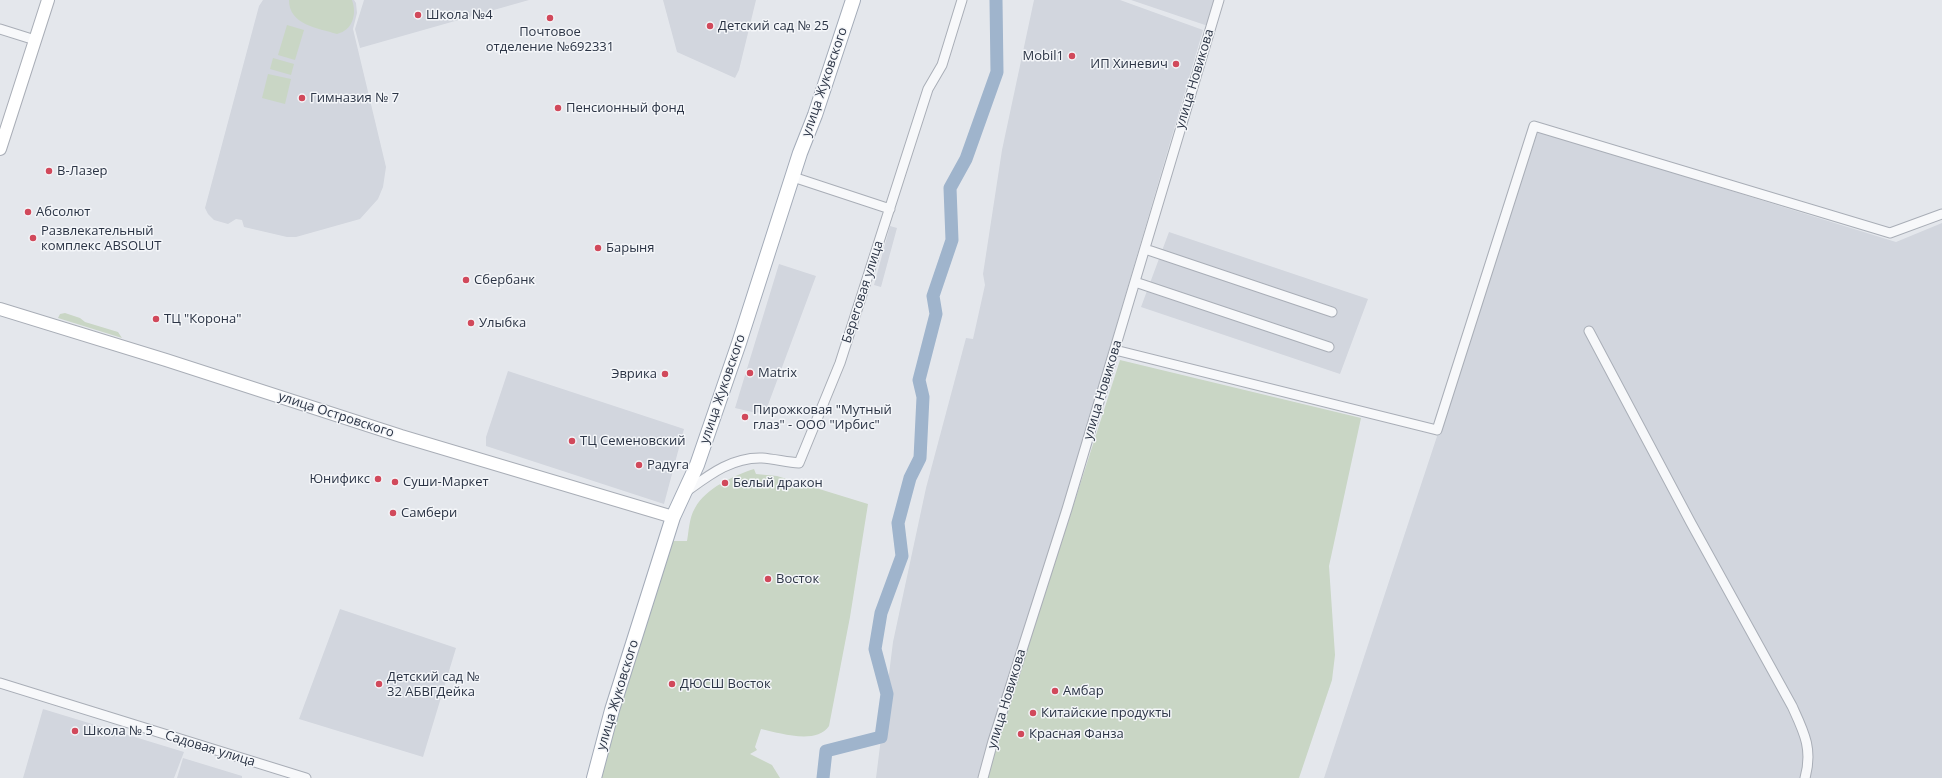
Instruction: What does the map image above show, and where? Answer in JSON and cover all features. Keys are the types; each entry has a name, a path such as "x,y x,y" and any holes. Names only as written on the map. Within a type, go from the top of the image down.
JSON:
{"main road":[{"path":"0,149 48,0"},
{"name":"улица Жуковского","path":"594,778 612,710 673,517 682,494 697,465 853,0"},
{"name":"улица Островского","path":"0,310 166,360 402,436 673,517"}],"street":[{"name":"Береговая улица","path":"682,494 715,471 738,461 761,458 799,463 840,363 928,89 942,65 962,0"},
{"name":"улица Новикова","path":"984,778 993,741 1068,509 1219,0"},
{"path":"0,29 35,40"},
{"path":"1115,350 1437,430 1534,126 1890,233 1942,214"},
{"path":"793,177 890,209"},
{"path":"1145,249 1332,312"},
{"path":"1135,282 1329,347"},
{"path":"1589,331 1691,523 1792,706 1803,729 1808,748 1810,762 1805,778"},
{"name":"Садовая улица","path":"0,683 306,778"}],"shaded area":[{"name":"Гимназия № 7","path":"263,0 354,0 356,3 357,13 353,29 386,167 383,187 378,199 360,219 296,237 287,237 244,227 242,220 236,219 228,224 214,220 205,208 259,6"},
{"name":"Школа №4","path":"364,0 529,0 360,48 355,29"},
{"name":"Детский сад № 25","path":"663,0 756,0 739,70 735,78 677,52"},
{"path":"1034,0 1120,0 1203,30 1104,368 1065,514 979,778 876,778 893,642 926,488 966,338 973,339 985,285 983,274 1002,150"},
{"path":"1131,0 1216,0 1208,26"},
{"path":"1538,131 1896,242 1942,223 1942,778 1324,778"},
{"path":"890,226 897,228 881,287 874,285"},
{"path":"1169,232 1368,299 1340,374 1141,307"},
{"path":"779,264 816,276 765,413 735,408"},
{"path":"508,371 684,429 664,504 486,446 486,437"},
{"name":"Детский сад № 32 АБВГДейка","path":"340,609 456,648 423,757 299,719"},
{"name":"Школа № 5","path":"43,709 184,752 174,778 23,778"},
{"path":"183,758 242,776 242,778 177,778"}],"green space":[{"path":"289,0 352,0 354,16 347,29 337,34 313,27 299,20 290,8"},
{"path":"287,25 304,30 295,60 278,55"},
{"path":"273,58 294,64 291,75 270,69"},
{"path":"268,74 291,79 285,104 262,98"},
{"path":"65,313 80,318 85,322 118,332 122,338 58,318 60,314"},
{"path":"1120,360 1361,418 1329,566 1335,655 1332,680 1299,778 986,778"},
{"name":"Восток","path":"754,469 756,474 777,476 868,504 850,617 829,726 823,732 816,735 807,736 787,735 761,729 755,747 757,750 750,754 772,765 780,778 599,778 672,541 687,541 690,520 693,512 706,494 729,479"}],"waterway":[{"path":"823,778 826,751 881,737 887,694 875,649 881,613 902,556 898,523 910,478 920,458 923,397 919,380 936,314 933,296 952,240 950,188 966,159 997,72 996,0"}],"place":[{"name":"Школа №4","path":"418,15"},
{"name":"Почтовое отделение №692331","path":"550,18"},
{"name":"Детский сад № 25","path":"710,26"},
{"name":"Mobil1","path":"1072,56"},
{"name":"ИП Хиневич","path":"1176,64"},
{"name":"Гимназия № 7","path":"302,98"},
{"name":"Пенсионный фонд","path":"558,108"},
{"name":"В-Лазер","path":"49,171"},
{"name":"Абсолют","path":"28,212"},
{"name":"Развлекательный комплекс ABSOLUT","path":"33,238"},
{"name":"Барыня","path":"598,248"},
{"name":"Сбербанк","path":"466,280"},
{"name":"ТЦ \"Корона\"","path":"156,319"},
{"name":"Улыбка","path":"471,323"},
{"name":"Matrix","path":"750,373"},
{"name":"Эврика","path":"665,374"},
{"name":"Пирожковая \"Мутный глаз\" - ООО \"Ирбис\"","path":"745,417"},
{"name":"ТЦ Семеновский","path":"572,441"},
{"name":"Радуга","path":"639,465"},
{"name":"Юнификс","path":"378,479"},
{"name":"Суши-Маркет","path":"395,482"},
{"name":"Белый дракон","path":"725,483"},
{"name":"Самбери","path":"393,513"},
{"name":"Восток","path":"768,579"},
{"name":"Детский сад № 32 АБВГДейка","path":"379,684"},
{"name":"ДЮСШ Восток","path":"672,684"},
{"name":"Амбар","path":"1055,691"},
{"name":"Китайские продукты","path":"1033,713"},
{"name":"Школа № 5","path":"75,731"},
{"name":"Красная Фанза","path":"1021,734"}]}
